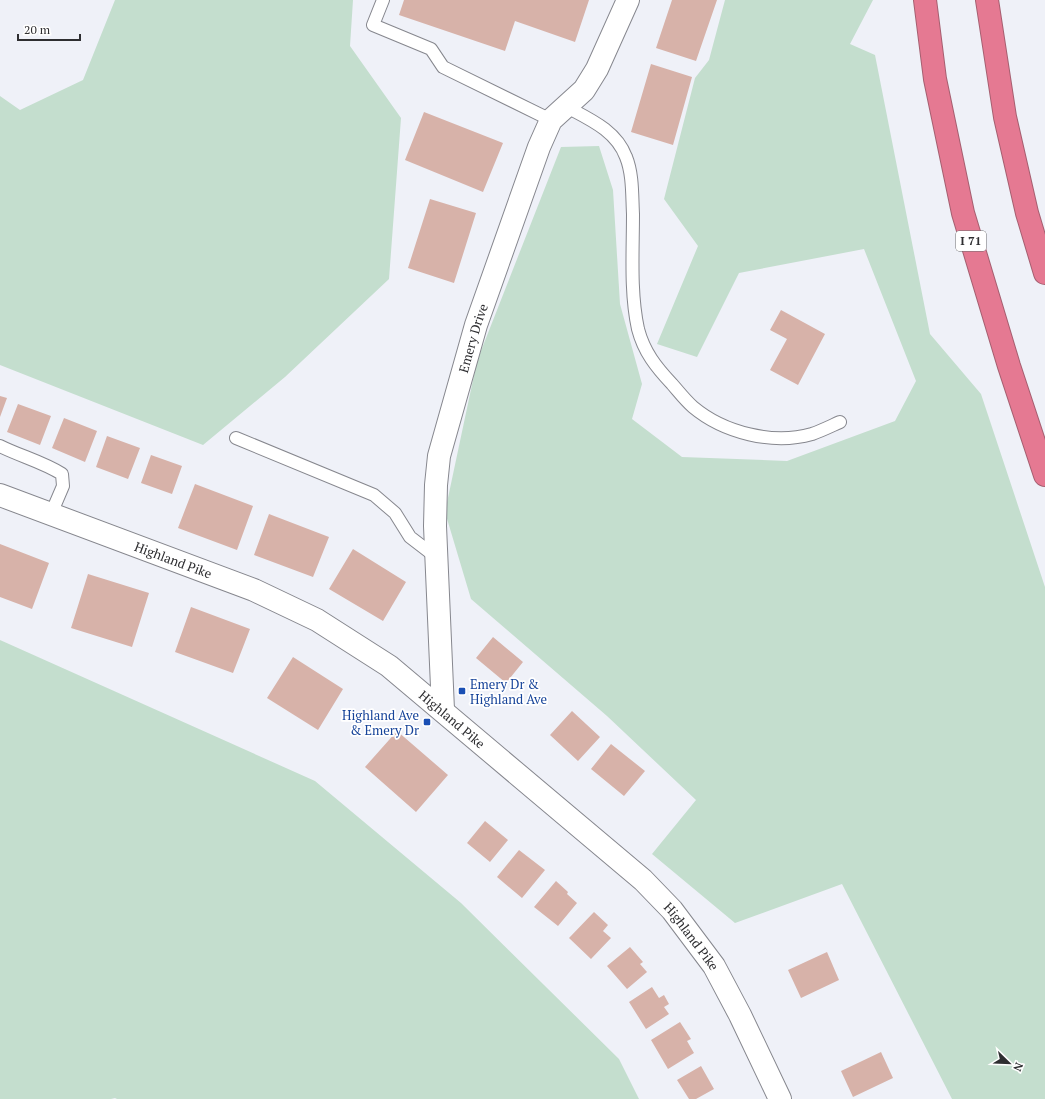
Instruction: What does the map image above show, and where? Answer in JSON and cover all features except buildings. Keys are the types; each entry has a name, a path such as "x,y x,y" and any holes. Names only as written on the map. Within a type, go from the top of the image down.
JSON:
{"highway":[{"name":"I 71","path":"925,0 935,80 963,213 1009,366 1045,475"},
{"path":"987,0 1005,117 1027,213 1045,273"}],"street":[{"name":"Emery Drive","path":"443,710 435,526 436,485 439,456 476,325 538,147 558,113 584,90 597,69 628,0"},
{"name":"Highland Pike","path":"0,495 254,590 317,620 389,666 644,880 672,910 714,966 740,1015 780,1099"}],"lane":[{"path":"383,0 373,25 431,49 443,67 558,113 606,129 617,142 626,157 632,187 634,295 638,329 646,352 657,367 693,407 713,420 739,432 761,437 783,438 812,434 840,422"},
{"path":"236,438 374,495 395,513 410,537 436,557"},
{"path":"0,446 52,468 62,474 63,486 51,514"}],"green space":[{"path":"115,0 353,0 350,46 401,118 389,279 285,377 203,445 0,365 0,96 20,110 83,80"},
{"path":"725,0 873,0 850,44 875,55 930,334 981,394 1045,587 1045,1099 952,1099 842,884 735,923 652,854 696,800 607,716 471,599 445,512 477,361 561,147 599,146 613,190 620,304 642,384 632,419 682,457 787,461 895,421 916,381 864,249 739,273 697,357 657,344 698,246 664,199 695,78 709,60"},
{"path":"0,640 315,781 461,903 619,1059 639,1099 0,1099"}],"place":[{"name":"Emery Dr & Highland Ave","path":"462,691"},
{"name":"Highland Ave & Emery Dr","path":"427,722"}]}
